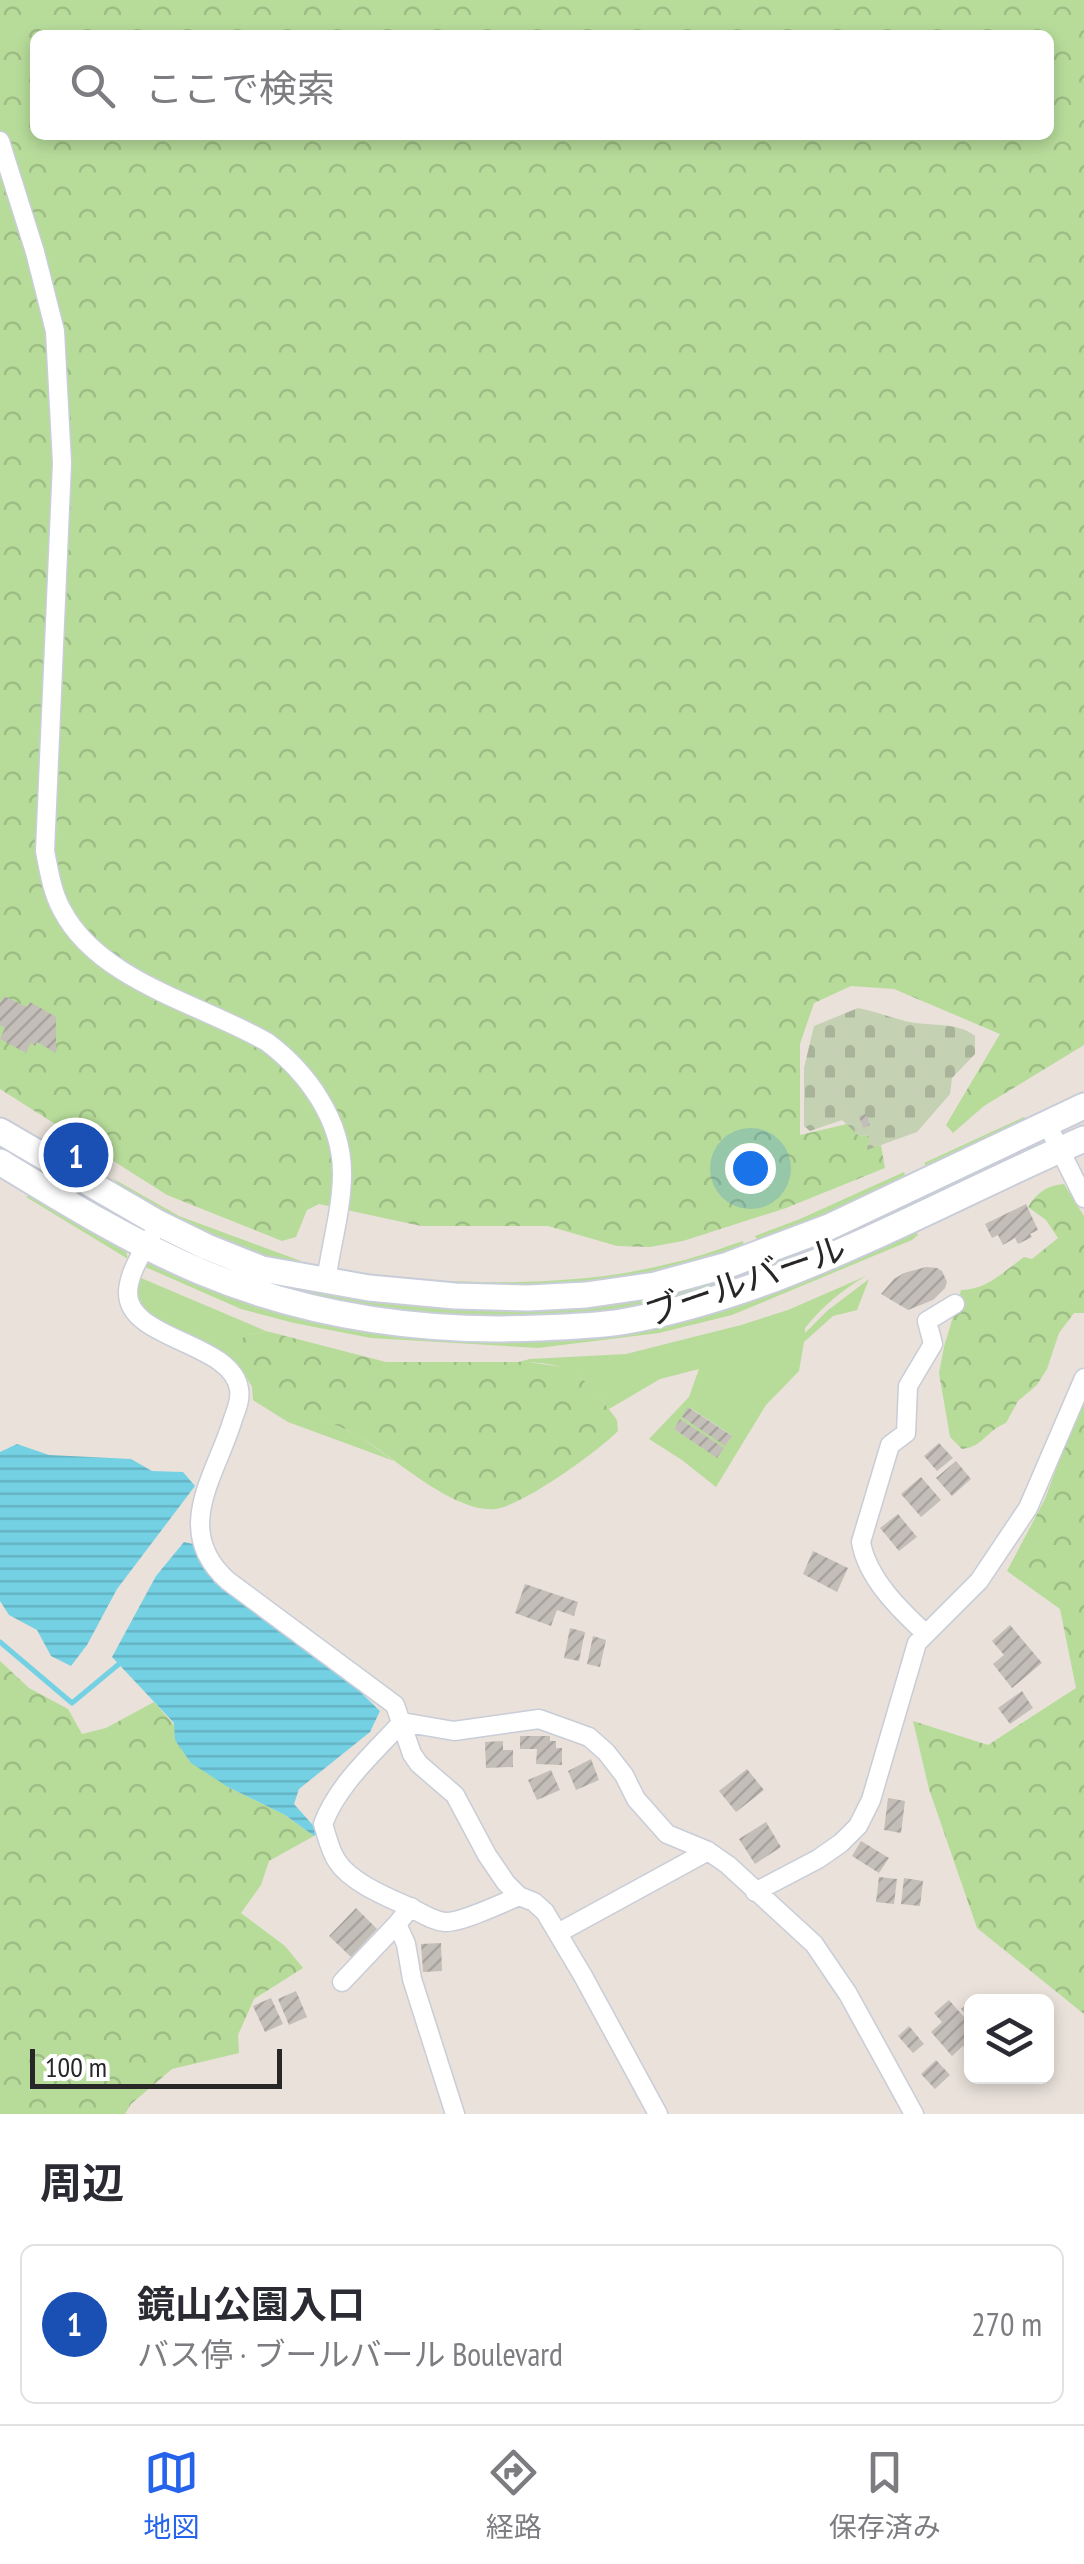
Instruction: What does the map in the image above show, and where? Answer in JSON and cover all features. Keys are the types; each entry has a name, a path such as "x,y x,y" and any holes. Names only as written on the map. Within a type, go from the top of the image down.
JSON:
{"street":[{"path":"0,140 55,331 62,463 45,835 53,887 70,924 93,950 125,972 266,1042 309,1082 332,1124 343,1170 326,1280"},
{"path":"0,1131 158,1223 262,1268 369,1288 528,1298 655,1285 728,1265 829,1227 1084,1106"},
{"path":"1047,1124 1084,1198"},
{"name":"ブールバール","path":"0,1162 145,1247 256,1293 370,1320 503,1330 620,1322 678,1309 775,1278 1084,1139"},
{"path":"158,1223 130,1280 128,1293 133,1311 223,1364 238,1385 240,1395 202,1504 200,1539 209,1560 228,1581 395,1705 412,1754 455,1795 506,1883 518,1896 546,1912 658,2114"},
{"path":"926,1634 890,1598 863,1555 861,1542 890,1445 906,1433 908,1386 933,1344 927,1321 955,1304"},
{"path":"755,1892 818,1859 858,1826 870,1800 918,1643 979,1581 1028,1508 1084,1378"},
{"path":"402,1722 454,1731 539,1719 589,1737 606,1752 636,1799 668,1834 708,1851 728,1865 814,1944 848,1994 914,2114"},
{"path":"402,1722 330,1806 323,1824 337,1862 363,1884 391,1900 446,1922 518,1896"},
{"path":"558,1934 708,1851"},
{"path":"342,1982 411,1907"},
{"path":"397,1924 455,2114"}],"green space":[{"path":"0,0 1084,0 1084,1045 984,1106 953,1133 946,1125 1000,1034 894,989 851,986 814,1003 800,1044 800,1135 847,1124 858,1135 869,1136 868,1149 881,1145 885,1168 786,1208 683,1241 650,1247 617,1246 548,1226 421,1226 319,1204 307,1210 296,1237 282,1241 167,1195 0,1089"},
{"path":"858,1008 914,1023 960,1028 975,1036 975,1054 952,1078 950,1094 917,1132 867,1150 869,1136 858,1135 842,1120 810,1131 804,1126 804,1068 814,1026"},
{"path":"1024,1117 1029,1123 928,1170 924,1163"},
{"path":"0,1140 134,1221 134,1225 131,1227 0,1151"},
{"path":"1039,1143 835,1243 711,1290 568,1317 478,1319 326,1302 269,1289 164,1245 168,1238 220,1261 608,1303 919,1197"},
{"path":"904,1172 906,1179 759,1243 755,1236 800,1219"},
{"path":"112,1178 179,1216 301,1261 262,1256 217,1240 137,1199"},
{"path":"1064,1184 1084,1216 1084,1313 1074,1313 1059,1333 1047,1369 1037,1385 1018,1401 1006,1423 975,1445 962,1449 950,1437 939,1373 961,1290 987,1283 1024,1257 1032,1259 1058,1238 1046,1220 1028,1207 1043,1190"},
{"path":"29,1195 125,1248 128,1259 26,1197"},
{"path":"915,1230 918,1235 912,1240 732,1315 659,1333 538,1348 371,1338 294,1323 241,1309 143,1266 154,1261 245,1301 597,1334"},
{"path":"743,1241 744,1247 703,1262 606,1283 519,1290 360,1275 478,1282 598,1277 693,1258"},
{"path":"866,1276 826,1306 805,1328 805,1333 869,1279 857,1310 833,1316 804,1342 799,1371 766,1405 716,1487 649,1439 689,1397 699,1369 660,1379 609,1409 590,1386 571,1372 549,1364 518,1362 626,1354 788,1310","holes":["689,1407 731,1435 726,1445 682,1417","680,1419 723,1448 718,1457 674,1429"]},
{"path":"141,1278 266,1331 249,1335 318,1417 359,1436 394,1461 288,1422 253,1400 252,1387 242,1370 146,1313 136,1292"},
{"path":"266,1331 386,1362 528,1362 569,1368 593,1388 617,1420 618,1431 578,1464 524,1498 495,1509 479,1508 443,1494 360,1437 277,1393 251,1366 236,1341"},
{"path":"1084,1402 1084,2014 977,1928 929,1789 913,1721 988,1745 1076,1688 1060,1609 1007,1571 1045,1499"},
{"path":"0,1661 29,1688 68,1709 82,1734 106,1728 154,1702 228,1787 285,1815 314,1836 269,1861 261,1885 241,1913 285,1946 303,1968 254,1999 238,2035 239,2053 172,2069 131,2104 125,2114 0,2114"}],"water":[{"path":"17,1444 49,1455 131,1459 152,1471 183,1472 195,1486 117,1589 71,1666 51,1656 37,1630 9,1615 0,1601 0,1452"},
{"path":"184,1542 193,1544 215,1583 349,1681 380,1711 370,1732 299,1789 294,1804 319,1832 314,1836 285,1815 228,1787 191,1763 175,1740 174,1723 112,1657 156,1576"}],"building":[{"path":"4,996 27,1007 30,1002 56,1017 56,1053 37,1042 35,1046 31,1043 26,1053 0,1039 5,1028 0,1025 0,1003"},
{"path":"866,1114 870,1125 863,1128 859,1116"},
{"path":"1026,1204 1038,1230 1030,1234 1032,1237 1018,1244 1015,1238 1003,1245 998,1235 992,1238 985,1224"},
{"path":"926,1267 942,1271 947,1282 933,1300 908,1310 881,1294 904,1273"},
{"path":"688,1407 732,1436 725,1446 682,1417"},
{"path":"680,1419 724,1448 717,1458 674,1429"},
{"path":"939,1443 953,1458 937,1471 924,1456"},
{"path":"956,1461 971,1479 952,1496 936,1478"},
{"path":"921,1477 941,1500 921,1517 901,1494"},
{"path":"898,1514 917,1537 899,1551 880,1528"},
{"path":"813,1551 848,1568 837,1592 803,1574"},
{"path":"525,1584 578,1602 574,1616 557,1610 551,1626 515,1613"},
{"path":"1010,1625 1042,1663 1012,1688 993,1664 1004,1655 992,1641"},
{"path":"570,1628 585,1632 579,1661 564,1658"},
{"path":"593,1636 606,1640 600,1667 587,1664"},
{"path":"1022,1691 1033,1708 1010,1724 998,1708"},
{"path":"520,1736 550,1736 550,1741 556,1741 556,1748 562,1748 562,1765 536,1764 537,1749 520,1749"},
{"path":"503,1741 503,1750 513,1750 513,1767 486,1768 485,1742"},
{"path":"591,1759 599,1780 576,1790 568,1771"},
{"path":"747,1769 764,1790 736,1812 719,1791"},
{"path":"551,1770 560,1790 537,1800 528,1780"},
{"path":"888,1798 905,1801 901,1833 884,1830"},
{"path":"766,1822 781,1847 755,1864 739,1839"},
{"path":"861,1841 889,1858 879,1873 852,1856"},
{"path":"879,1877 897,1879 894,1904 876,1902"},
{"path":"904,1878 923,1881 920,1906 901,1904"},
{"path":"356,1908 377,1929 351,1957 329,1936"},
{"path":"441,1943 442,1971 423,1972 421,1944"},
{"path":"296,1991 307,2017 289,2025 278,1999"},
{"path":"271,1998 283,2024 265,2032 253,2006"},
{"path":"949,2000 964,2017 964,2047 952,2056 931,2032 942,2022 934,2013"},
{"path":"909,2026 924,2044 913,2053 898,2036"},
{"path":"936,2060 950,2075 935,2089 921,2074"}],"waterway":[{"path":"0,1642 72,1703 119,1664"}],"place":[{"name":"鏡山公園入口","path":"76,1155"}]}
